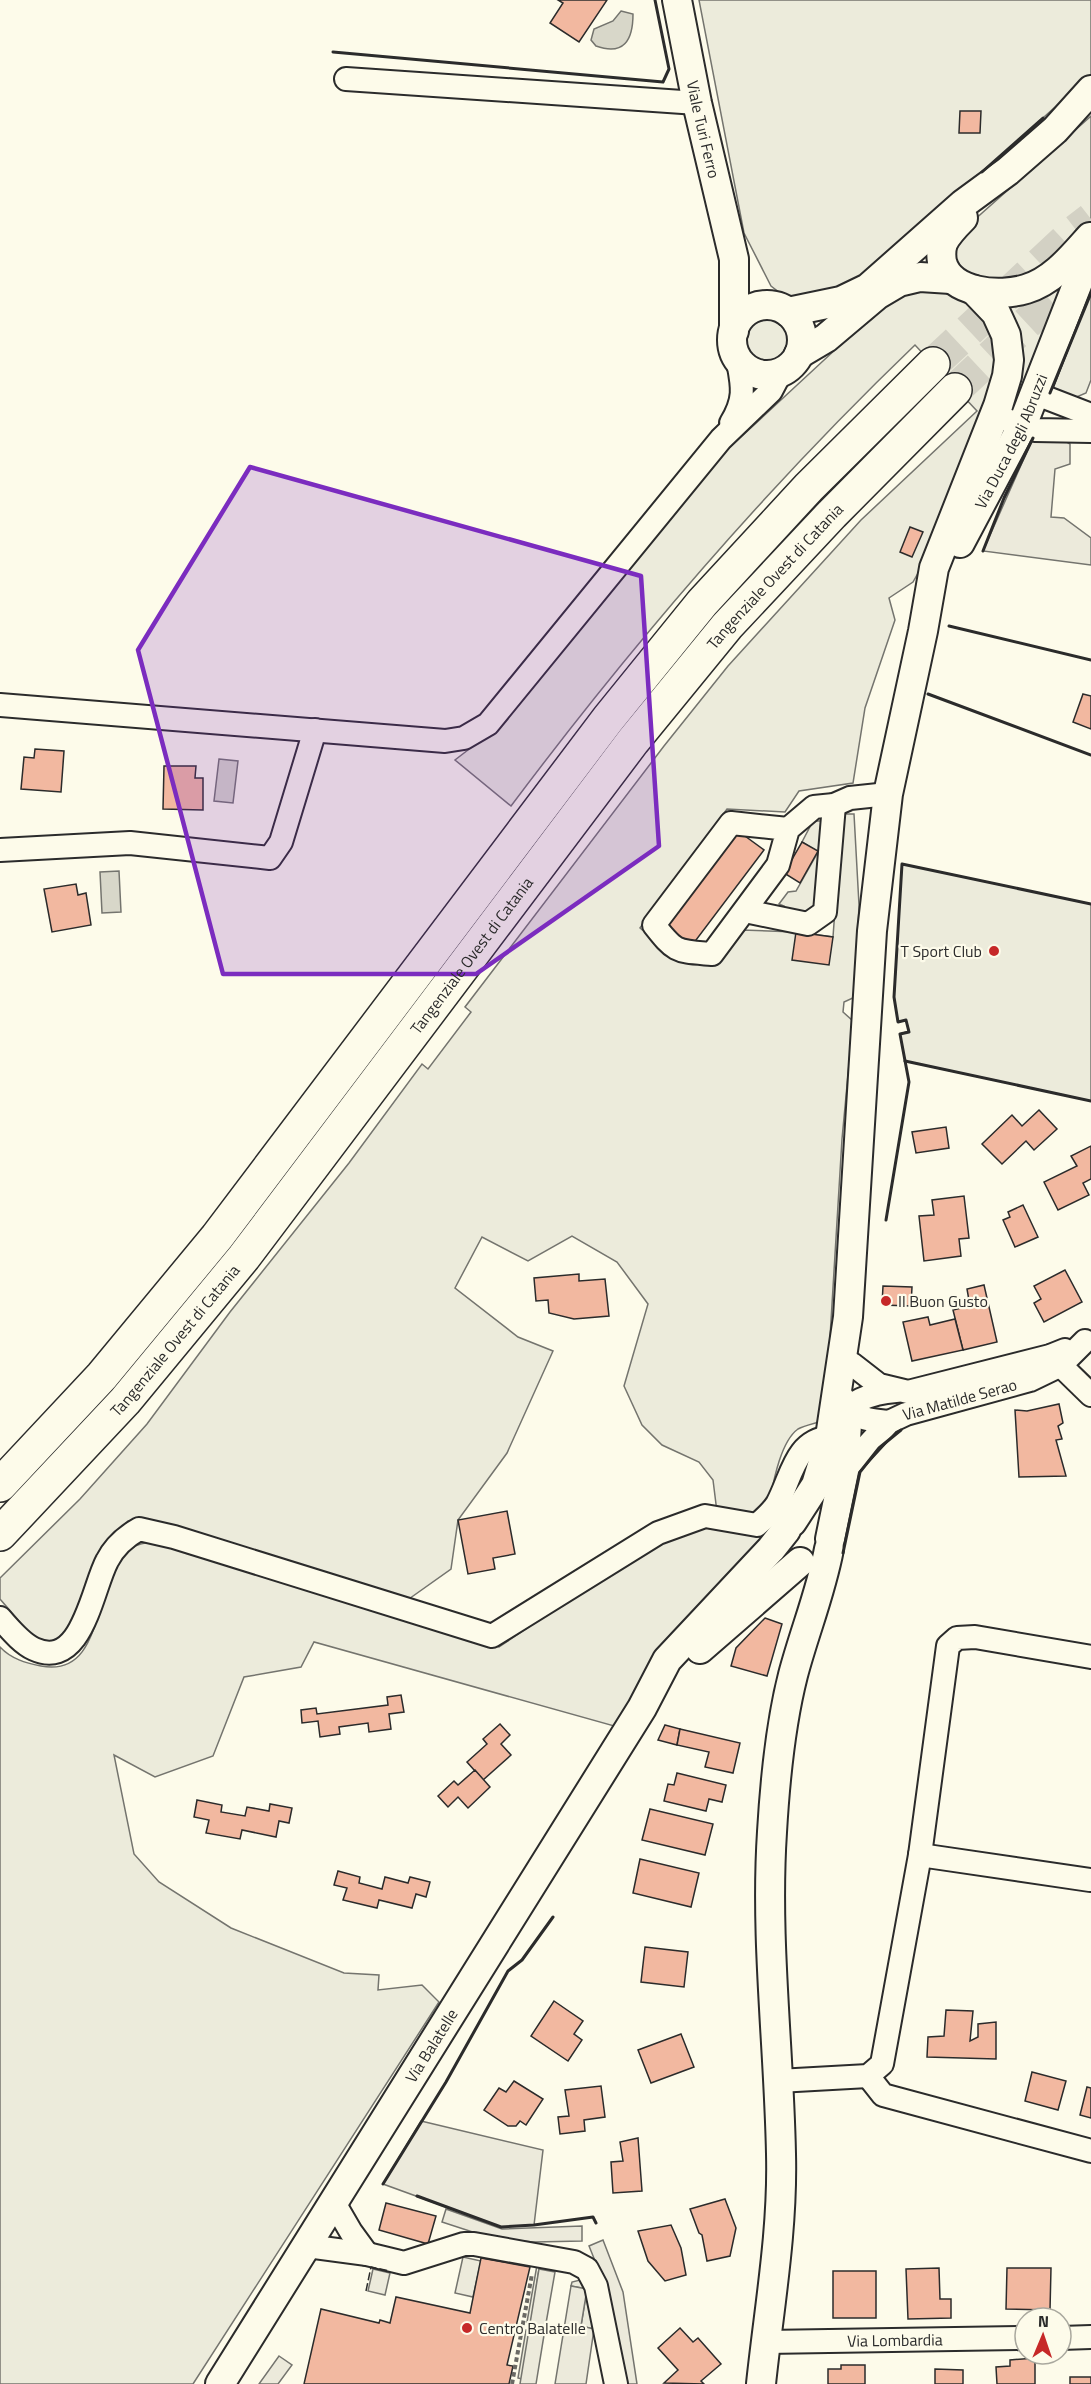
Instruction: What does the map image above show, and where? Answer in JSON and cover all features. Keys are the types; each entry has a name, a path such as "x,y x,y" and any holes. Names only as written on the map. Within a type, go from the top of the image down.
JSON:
{"highway":[{"name":"Tangenziale Ovest di Catania","path":"0,1485 102,1376 217,1237 608,719 702,603 809,487 933,364"},
{"name":"Tangenziale Ovest di Catania","path":"0,1534 125,1401 244,1257 633,741 727,626 832,514 955,390"}],"main road":[{"name":"Viale Turi Ferro","path":"677,0 734,259"},
{"path":"735,343 740,318 748,311 762,306 780,309 841,301 868,288 963,204 1008,171 1055,130 1091,90"},
{"path":"1055,130 1091,106"},
{"path":"793,1674 823,1578 844,1471 837,1413 848,1317 872,931 888,794 934,568 998,406 1009,360 1008,342 996,313 943,265 942,245 960,221 1008,171"},
{"path":"734,259 735,343 746,368 771,374 826,338 877,295 898,282 920,277 1008,293 1038,284 1067,262 1091,236"},
{"name":"Via Duca degli Abruzzi","path":"923,631 965,532 1022,426 1091,249"},
{"path":"734,259 758,295 780,309 800,329 802,344 790,363"},
{"path":"642,1708 667,1660 771,1549 816,1485 852,1364 848,1317"},
{"path":"806,1516 816,1519 828,1529 830,1544 818,1561 800,1562 794,1559 784,1543 789,1526 806,1516"},
{"path":"642,1708 688,1659 800,1562"},
{"path":"761,2384 781,2198 770,1890 771,1856 782,1731 793,1674 800,1562"},
{"path":"769,1589 783,1590 799,1604"},
{"name":"Via Balatelle","path":"220,2384 642,1708"}],"street":[{"path":"346,80 698,103"},
{"path":"721,439 742,404 743,394 735,343"},
{"path":"0,705 445,741 475,734 488,724 721,439 771,391 790,363"},
{"path":"1034,393 1091,415"},
{"path":"998,406 1001,416 1006,420 1035,430 1091,431"},
{"path":"0,850 130,843 270,858 281,842 315,730"},
{"path":"824,806 712,954 672,948 654,925 731,823 788,829 824,806 850,798 888,794"},
{"path":"745,911 808,924 825,912 824,806"},
{"path":"778,865 788,829"},
{"name":"Via Matilde Serao","path":"844,1471 889,1422 906,1414 1030,1380 1088,1340"},
{"path":"1056,1360 1091,1395"},
{"name":"Via Matilde Serao","path":"852,1364 879,1386 908,1392 1056,1360"},
{"path":"0,1618 33,1649 57,1653 70,1645 80,1630 106,1561 116,1546 139,1529 174,1537 492,1636 657,1533 705,1516 757,1525 777,1503 801,1452 817,1438 837,1413 861,1399 898,1390"},
{"path":"837,1413 854,1414 863,1419 889,1422"},
{"path":"778,2081 868,2076 882,2064 920,1855 948,1646 957,1638 975,1637 1091,1657"},
{"path":"920,1855 1090,1880"},
{"path":"868,2076 883,2095 1091,2151"},
{"path":"333,2201 367,2254"},
{"path":"307,2246 367,2254 404,2263 453,2247 474,2244 574,2262 586,2269 597,2286 616,2384"},
{"path":"1073,2338 1091,2337"},
{"name":"Via Lombardia","path":"766,2342 1013,2338"}],"path":[{"path":"512,2384 534,2267"}],"highlighted area":[{"path":"250,467 641,576 659,846 476,974 223,974 138,650"}],"shaded area":[{"path":"699,0 1091,0 1091,75 859,282 801,298 784,296 771,286 744,233"},
{"path":"621,11 633,14 629,38 620,47 614,49 596,46 591,40 594,29 613,21"},
{"path":"1091,116 1091,222 1036,275 1022,282 963,275 951,250 963,230"},
{"path":"1062,289 1022,409 1012,412 1002,304"},
{"path":"924,290 956,294 989,321 1000,369 922,566 913,582 889,598 895,620 865,708 853,783 799,791 785,812 727,809 640,928 669,956 742,930 796,932 833,937 842,814 854,814 859,905 855,997 844,1002 843,1012 853,1021 842,1139 825,1420 798,1429 786,1443 778,1464 769,1504 751,1514 717,1512 713,1480 699,1462 662,1445 642,1425 624,1386 648,1304 617,1262 572,1236 528,1261 482,1237 455,1288 518,1337 553,1351 507,1453 458,1520 451,1569 406,1601 153,1521 128,1521 111,1540 65,1637 51,1643 32,1636 0,1599 0,1578 80,1499 147,1424 230,1312 349,1163 422,1064 428,1069 471,1012 465,1007 664,746 728,666 861,520 977,411 915,345 807,454 704,567 605,685 511,806 455,760 477,743 728,449 878,310 906,293"},
{"path":"1091,293 1091,380 1086,393 1072,399 1050,392"},
{"path":"762,316 772,316 784,323 791,335 791,345 784,357 772,364 762,364 747,353 743,345 743,335 754,320"},
{"path":"1033,438 1062,439 1070,444 1070,464 1055,469 1051,517 1064,518 1091,538 1091,565 983,551"},
{"path":"219,759 238,761 233,803 214,801"},
{"path":"813,821 822,821 816,908 808,915 780,912 784,906 779,904 788,892 796,891 818,852 802,842"},
{"name":"T Sport Club","path":"902,864 1091,904 1091,1101 905,1061 900,1034 909,1031 906,1020 898,1022 894,997"},
{"path":"119,871 121,912 102,913 100,872"},
{"path":"706,1524 763,1538 654,1665 614,1726 314,1642 301,1667 244,1677 213,1756 155,1777 114,1755 134,1854 159,1882 231,1928 344,1973 379,1975 378,1990 422,1985 439,2002 193,2384 0,2384 0,1647 24,1662 41,1666 64,1665 80,1654 91,1636 114,1569 127,1552 149,1543 163,1544 499,1647 662,1540"},
{"path":"421,2121 543,2150 534,2225 501,2227 383,2184"},
{"path":"446,2209 502,2229 582,2226 582,2241 534,2242 494,2239 442,2222"},
{"path":"603,2240 623,2292 637,2384 624,2384 608,2293 589,2246"},
{"path":"463,2257 481,2261 473,2297 455,2293"},
{"path":"537,2265 555,2272 539,2269 531,2322 527,2322"},
{"path":"373,2269 390,2273 385,2295 368,2291"},
{"path":"539,2269 555,2272 536,2384 520,2384"},
{"path":"580,2280 588,2287 594,2329 581,2326 587,2289 571,2286 572,2282"},
{"path":"571,2286 587,2289 581,2326 594,2329 586,2384 555,2384"},
{"path":"526,2330 530,2330 522,2379 518,2378"},
{"path":"279,2356 292,2365 278,2384 259,2384"}],"building":[{"path":"558,0 607,0 579,42 550,23 563,3"},
{"path":"960,111 981,111 980,133 959,133"},
{"path":"910,527 923,532 912,557 900,552"},
{"path":"1083,694 1091,696 1091,729 1073,722"},
{"path":"35,749 64,751 61,792 21,789 24,757 34,758"},
{"path":"164,766 196,766 195,778 203,778 203,810 163,809"},
{"path":"734,828 764,850 690,948 661,926"},
{"path":"802,842 818,851 800,883 784,873"},
{"path":"76,884 78,895 86,893 91,925 52,932 44,889"},
{"path":"796,932 833,937 829,965 792,960"},
{"path":"1039,1110 1057,1129 1034,1150 1026,1141 1002,1164 982,1144 1012,1115 1022,1126"},
{"path":"946,1127 949,1148 916,1153 912,1132"},
{"path":"1091,1146 1091,1179 1083,1183 1089,1195 1058,1210 1044,1182 1077,1166 1071,1156"},
{"path":"964,1196 969,1238 959,1239 961,1256 924,1261 919,1216 934,1215 932,1200"},
{"path":"1023,1205 1038,1237 1015,1247 1003,1220 1010,1217 1008,1212"},
{"path":"1065,1270 1082,1302 1044,1322 1034,1303 1041,1299 1034,1286"},
{"path":"579,1274 579,1281 605,1279 609,1316 574,1319 549,1313 548,1300 536,1301 534,1278"},
{"path":"984,1285 997,1342 963,1350 953,1310 970,1306 967,1289"},
{"path":"883,1286 912,1287 911,1306 882,1305"},
{"path":"928,1317 930,1325 955,1319 963,1350 912,1361 903,1322"},
{"path":"1059,1404 1063,1423 1058,1426 1062,1439 1056,1440 1066,1476 1019,1477 1015,1410 1027,1411"},
{"path":"507,1511 515,1554 493,1558 495,1569 468,1574 458,1520"},
{"path":"765,1618 782,1624 767,1676 731,1666 736,1648"},
{"path":"401,1695 404,1712 389,1714 391,1729 369,1732 368,1723 339,1727 340,1734 320,1737 318,1721 302,1723 301,1710 316,1708 317,1714 388,1705 387,1697"},
{"path":"500,1724 510,1735 501,1744 511,1755 483,1780 467,1762 487,1744 483,1739"},
{"path":"665,1725 680,1729 677,1745 658,1740"},
{"path":"680,1729 740,1743 733,1773 705,1767 709,1752 677,1745"},
{"path":"475,1770 490,1787 468,1808 458,1797 448,1807 438,1796 454,1781 458,1785"},
{"path":"677,1773 726,1785 722,1802 709,1799 706,1811 664,1801 668,1784 674,1785"},
{"path":"197,1800 222,1805 221,1812 245,1816 247,1807 269,1811 270,1804 292,1808 289,1823 279,1821 276,1837 242,1830 240,1839 206,1833 209,1820 194,1817"},
{"path":"650,1809 713,1824 705,1855 642,1840"},
{"path":"640,1859 699,1873 691,1907 633,1893"},
{"path":"338,1871 360,1877 359,1883 382,1889 385,1877 408,1883 410,1877 430,1882 426,1897 416,1894 412,1908 379,1900 377,1908 343,1900 347,1888 334,1885"},
{"path":"645,1947 688,1952 684,1987 641,1982"},
{"path":"554,2001 583,2021 574,2034 582,2040 568,2061 531,2036"},
{"path":"946,2010 973,2011 970,2041 978,2037 978,2024 996,2022 996,2059 927,2057 928,2037 944,2036"},
{"path":"681,2034 694,2067 651,2083 638,2050"},
{"path":"1032,2072 1066,2081 1058,2110 1025,2101"},
{"path":"514,2081 543,2099 526,2125 520,2121 516,2126 508,2126 484,2110 499,2088 506,2092"},
{"path":"601,2086 605,2117 584,2120 585,2131 560,2134 558,2117 569,2116 565,2090"},
{"path":"1087,2087 1091,2088 1091,2118 1080,2115"},
{"path":"638,2138 642,2191 613,2193 611,2162 623,2161 620,2142"},
{"path":"725,2199 736,2228 730,2256 707,2261 702,2235 699,2233 690,2209"},
{"path":"386,2203 436,2216 428,2244 379,2230"},
{"path":"671,2225 681,2248 686,2275 665,2281 648,2261 638,2231"},
{"path":"481,2258 530,2267 507,2365 513,2366 509,2384 304,2384 321,2309 379,2323 380,2320 390,2323 396,2297 470,2313"},
{"path":"939,2268 940,2299 951,2299 951,2318 908,2319 906,2269"},
{"path":"1007,2268 1051,2268 1050,2306 1013,2306 1013,2309 1006,2309"},
{"path":"833,2271 876,2271 876,2318 833,2318"},
{"path":"680,2328 693,2342 698,2338 721,2364 701,2381 704,2384 664,2383 678,2370 658,2348"},
{"path":"1010,2360 1013,2360 1013,2366 1035,2366 1035,2384 997,2384 996,2367 1010,2366"},
{"path":"841,2365 865,2365 865,2384 828,2384 828,2369 841,2369"},
{"path":"935,2369 963,2370 963,2384 935,2384"},
{"path":"1070,2377 1091,2377 1091,2384 1070,2384"}],"tunnel":[{"path":"933,364 1073,233 1091,219"},
{"path":"955,390 1091,263"}],"fence":[{"path":"366,2291 371,2267 389,2271"}],"wall":[{"path":"333,52 663,82 669,69 655,0"},
{"path":"982,172 1043,118"},
{"path":"1050,393 1091,293"},
{"path":"983,551 1004,498 1033,438"},
{"path":"949,626 1091,660"},
{"path":"928,694 1091,755"},
{"path":"886,1220 909,1082 900,1034 909,1032 906,1020 898,1022 894,997 902,864 1091,904"},
{"path":"905,1061 1091,1101"},
{"path":"843,1553 860,1472 879,1448 901,1430"},
{"path":"383,2184 446,2082 508,1971 522,1960 553,1917"},
{"path":"417,2196 501,2227 593,2217 596,2223"}],"place":[{"name":"T Sport Club","path":"994,951"},
{"name":"Il Buon Gusto","path":"886,1301"},
{"name":"Centro Balatelle","path":"467,2328"}]}
